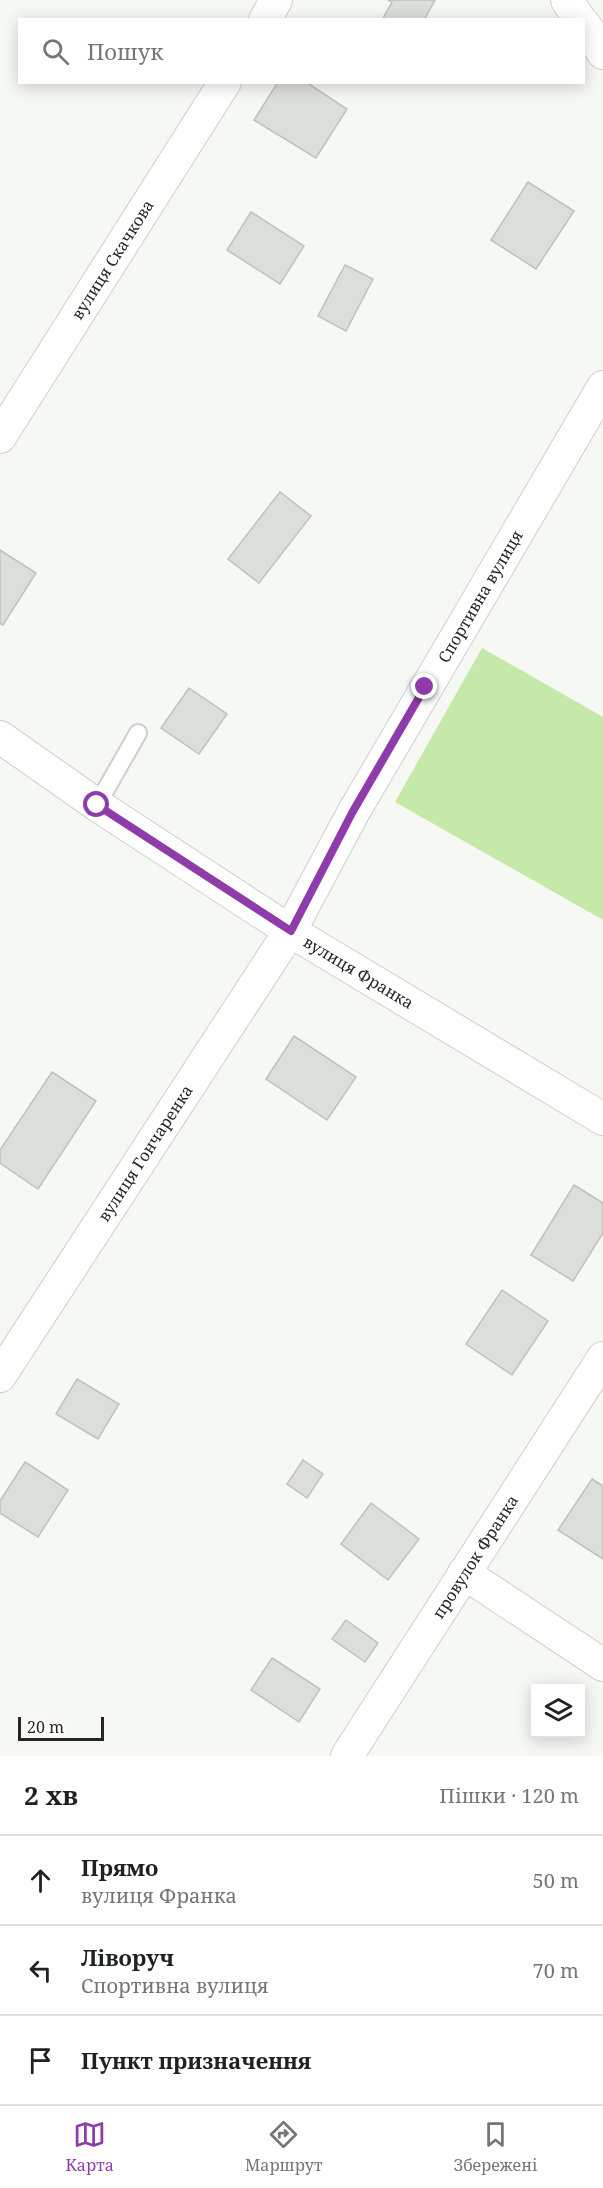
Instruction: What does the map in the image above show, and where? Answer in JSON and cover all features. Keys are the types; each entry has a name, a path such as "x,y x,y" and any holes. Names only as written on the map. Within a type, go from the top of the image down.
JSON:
{"street":[{"path":"265,18 276,0"},
{"path":"567,0 579,18"},
{"path":"585,26 603,53"},
{"name":"вулиця Скачкова","path":"0,437 224,84"},
{"name":"Спортивна вулиця","path":"291,931 369,784 603,387"},
{"name":"вулиця Франка","path":"0,737 97,805 291,931 603,1119"},
{"name":"вулиця Гончаренка","path":"0,1376 291,931"},
{"name":"провулок Франка","path":"347,1756 603,1358"},
{"path":"464,1573 603,1665"}],"lane":[{"path":"97,805 138,733"}],"green space":[{"path":"482,648 603,717 603,920 395,802"}],"building":[{"path":"388,0 435,0 425,18 383,18 392,2"},
{"path":"277,84 309,84 347,109 316,158 254,120"},
{"path":"528,182 574,211 536,269 491,240"},
{"path":"251,212 304,246 280,284 227,250"},
{"path":"345,265 373,279 346,331 318,316"},
{"path":"280,492 311,516 259,583 228,559"},
{"path":"0,550 36,573 3,625 0,623"},
{"path":"189,688 227,714 199,754 161,728"},
{"path":"294,1036 356,1077 327,1120 266,1079"},
{"path":"52,1072 96,1101 38,1189 0,1163 0,1150"},
{"path":"574,1185 603,1203 603,1233 573,1281 531,1255"},
{"path":"502,1290 548,1321 512,1375 466,1344"},
{"path":"77,1379 119,1404 98,1439 56,1414"},
{"path":"303,1460 323,1474 307,1498 287,1484"},
{"path":"25,1462 68,1490 38,1537 0,1513 0,1501"},
{"path":"592,1479 603,1486 603,1559 558,1530"},
{"path":"371,1503 419,1539 388,1580 341,1544"},
{"path":"346,1620 378,1643 365,1662 332,1639"},
{"path":"272,1658 320,1689 299,1722 251,1690"}],"route":[{"path":"97,805 291,931 352,813 425,687"}]}
